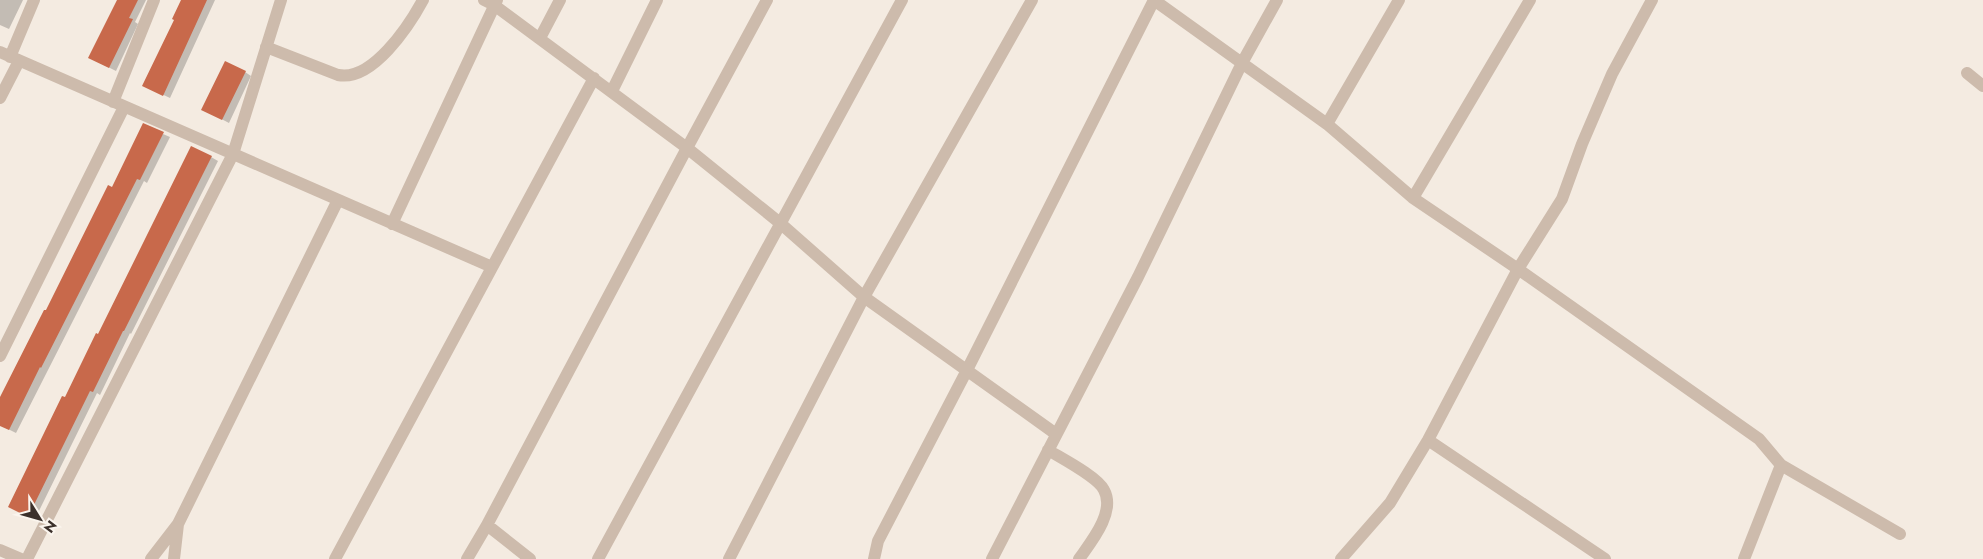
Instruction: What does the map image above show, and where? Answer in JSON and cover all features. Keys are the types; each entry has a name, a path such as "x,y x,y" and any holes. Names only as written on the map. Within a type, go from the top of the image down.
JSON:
{"street":[{"path":"0,98 9,57 34,0"},
{"path":"0,356 119,104 154,0"},
{"path":"27,559 233,154 281,0"},
{"path":"266,47 338,75 345,77 358,74 371,65 390,47 407,27 423,0"},
{"path":"540,38 560,0"},
{"path":"612,91 657,0"},
{"path":"467,559 487,525 767,0"},
{"path":"598,559 902,0"},
{"path":"729,559 864,297 1032,0"},
{"path":"874,559 878,541 966,372 1154,0 1326,124 1413,198 1518,269 1759,438 1781,465 1900,534"},
{"path":"992,559 1138,277 1242,64 1277,0"},
{"path":"1326,124 1399,0"},
{"path":"1413,198 1530,0"},
{"path":"1341,559 1390,503 1428,440 1518,269 1562,199 1582,144 1612,74 1652,0"},
{"path":"392,224 492,2 687,148 780,223 864,297 966,372 1056,434"},
{"path":"9,57 492,267"},
{"path":"1967,73 1983,86"},
{"path":"335,559 594,78"},
{"path":"150,559 178,524 338,200"},
{"path":"1428,440 1605,559"},
{"path":"1048,450 1094,479 1104,489 1107,502 1104,520 1095,537 1079,559"},
{"path":"1744,559 1781,465"},
{"path":"174,559 178,524"},
{"path":"487,525 530,559"},
{"path":"0,550 21,559"}],"building":[{"path":"117,0 138,0 129,18 133,19 109,68 88,58"},
{"path":"181,0 207,0 163,96 142,86 174,20 172,19"},
{"path":"225,61 246,71 222,120 201,110"},
{"path":"143,123 164,132 140,180 137,179 9,430 0,426 0,397 108,185 112,187"},
{"path":"191,146 212,156 93,392 90,391 28,517 8,507 62,396 65,397 96,333 98,334"}]}
